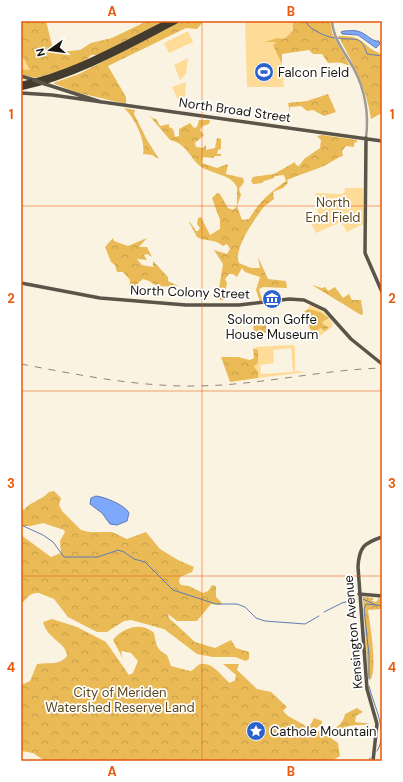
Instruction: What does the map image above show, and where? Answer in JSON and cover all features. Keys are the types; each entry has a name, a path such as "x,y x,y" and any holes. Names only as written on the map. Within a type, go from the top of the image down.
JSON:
{"highway":[{"path":"21,84 47,78 77,67 169,21"},
{"path":"21,88 53,80 80,70 177,21"}],"main road":[{"name":"North Broad Street","path":"21,76 76,97"},
{"name":"North Broad Street","path":"21,93 76,97 101,102 382,141"},
{"path":"366,138 364,253 382,292"},
{"name":"North Colony Street","path":"21,283 100,298 186,304 238,305 289,299 304,300 325,310 351,339 382,364"},
{"name":"Kensington Avenue","path":"373,761 377,724 367,689 358,567 361,550 368,542 382,537"},
{"path":"359,594 382,596"}],"street":[{"path":"332,21 335,36 356,75 366,107 368,121 366,138"}],"green space":[{"path":"21,21 46,21 52,45 60,52 80,50 91,43 112,38 147,21 164,21 98,55 91,55 85,61 67,69 35,78 21,74 21,69 30,70 21,54"},
{"path":"182,21 204,21 197,29 186,28 108,66 126,97 126,104 75,92 53,83 79,74"},
{"name":"Falcon Field","path":"245,21 330,21 332,33 321,51 280,43 284,87 247,87"},
{"path":"293,21 330,21 332,33 351,68 341,63 328,63 322,54 313,54 309,50 282,54 282,64 273,45 276,43 265,42 278,38 284,39 293,31"},
{"path":"188,31 193,42 169,53 164,43"},
{"path":"338,36 354,37 359,39 370,48 382,54 382,117 380,114 371,119 363,87"},
{"path":"22,54 31,71 21,69"},
{"path":"188,58 186,74 180,80 174,65"},
{"path":"186,82 185,96 179,102 172,87"},
{"path":"328,94 336,112 324,116 313,110 307,111 301,106 290,107 290,112 288,103 307,101"},
{"path":"124,108 135,110 134,114 147,140 159,159 152,155 143,154 143,142 141,136 132,117"},
{"path":"148,114 152,118 156,119 160,126 169,124 169,127 173,129 175,137 179,136 179,129 190,123 194,128 197,127 199,120 210,120 209,124 203,126 200,130 204,135 195,143 196,147 203,148 206,145 206,150 215,148 217,138 221,139 221,149 218,150 217,154 221,154 221,156 214,156 214,158 203,157 202,163 217,168 228,164 226,174 243,178 244,182 239,189 241,195 237,206 237,187 234,183 230,179 205,169 196,163 184,147 170,140"},
{"path":"322,135 357,140 357,142 354,143 354,147 346,146 342,151 343,156 321,167 287,180 288,183 283,188 273,192 274,199 264,207 250,227 239,250 239,263 251,268 260,268 258,257 268,279 286,281 287,288 263,287 259,289 262,299 260,302 256,290 260,277 245,272 242,268 237,277 233,274 229,274 225,279 227,283 225,292 223,300 220,300 220,294 218,294 223,264 214,250 227,254 230,249 227,244 223,246 216,242 197,237 189,222 196,231 198,231 200,228 197,224 198,218 201,217 210,235 220,229 220,220 212,198 217,193 220,194 228,208 233,210 237,206 242,220 249,219 265,198 286,181 284,175 275,176 274,178 262,183 253,184 251,181 253,177 274,174 295,162 296,165 299,166 304,159 320,148 321,140 317,136"},
{"name":"North End Field","path":"345,188 363,188 363,224 347,232 341,222 316,233 307,216 318,213 315,194 341,194 344,193"},
{"path":"113,238 114,241 128,246 147,238 139,247 147,247 152,257 147,254 144,255 147,260 137,259 142,265 153,267 153,261 168,277 168,281 178,286 158,287 143,279 138,283 137,291 129,291 130,280 123,272 117,272 115,265 111,262 105,247"},
{"path":"312,285 322,288 325,287 328,291 335,287 343,298 349,294 352,300 361,300 363,314 361,315"},
{"path":"310,305 323,312 333,324 332,327 314,340 315,331 324,325 322,322 326,316 308,309"},
{"path":"308,309 320,312 329,318 322,322 324,325 329,327 325,331 321,328 315,331 314,340 304,312"},
{"path":"266,323 266,333 254,332 253,325"},
{"path":"293,345 295,347 295,371 306,372 258,378 258,373 254,366 256,348 253,347","holes":["291,348 293,372 261,374 260,365 274,363 273,350"]},
{"path":"253,348 258,350 258,363 254,366 258,372 258,378 230,382 221,357 238,357 250,360 254,358"},
{"path":"54,491 61,498 59,505 62,511 81,530 89,532 112,532 127,539 146,532 160,549 178,560 194,567 192,572 180,577 179,582 181,585 189,586 203,593 208,591 212,585 216,586 216,597 222,603 220,605 211,604 197,621 177,621 168,614 169,618 195,642 215,648 231,640 236,648 249,652 249,659 246,661 235,657 213,657 197,654 164,629 131,620 124,621 107,632 97,632 68,617 54,599 39,593 30,595 21,604 21,535 51,557 61,553 60,541 65,532 64,530 43,523 31,526 21,526 21,509 24,510 26,507 49,492"},
{"path":"363,597 374,598 372,601 376,602 379,598 382,599 382,609 368,610 372,636 373,658 372,675 370,680 368,676"},
{"name":"City of Meriden Watershed Reserve Land","path":"52,619 77,627 106,642 129,675 133,673 138,661 131,653 123,651 121,652 123,659 113,640 126,629 143,627 154,633 157,646 167,655 171,666 190,671 201,664 210,665 230,683 235,680 236,675 223,664 239,664 237,670 257,689 271,692 287,707 283,711 288,716 306,726 311,724 314,718 322,721 322,724 315,729 316,731 326,731 335,728 344,719 345,714 357,708 363,712 356,716 355,722 371,724 348,726 334,733 331,738 338,743 340,756 332,761 45,761 33,753 21,751 21,685 30,681 37,664 54,663 61,661 67,656 64,648 48,633 45,628 43,622"}],"water":[{"path":"341,32 360,32 376,41 379,41 380,44 376,48 358,35 342,34"},
{"path":"96,496 119,504 127,510 129,513 127,521 117,525 110,524 102,513 90,504 91,498"}],"waterway":[{"path":"305,21 310,27 318,32 335,38"},
{"path":"338,38 360,41 367,54 382,56"},
{"path":"21,525 43,535 53,542 64,557 98,557 118,550 134,559 145,562 173,590 216,604 237,604 245,607 256,618 265,621 305,624 319,616"},
{"path":"324,612 342,603 356,599"},
{"path":"363,599 382,606"},
{"path":"369,679 369,655 364,609 366,604 376,605"},
{"path":"369,686 379,719 382,736 377,751"}],"railway":[{"path":"21,364 109,380 176,386 244,383 359,369 382,368"}],"place":[{"name":"Falcon Field","path":"264,72"},
{"name":"Solomon Goffe House Museum","path":"272,299"},
{"name":"Cathole Mountain","path":"256,731"}]}
